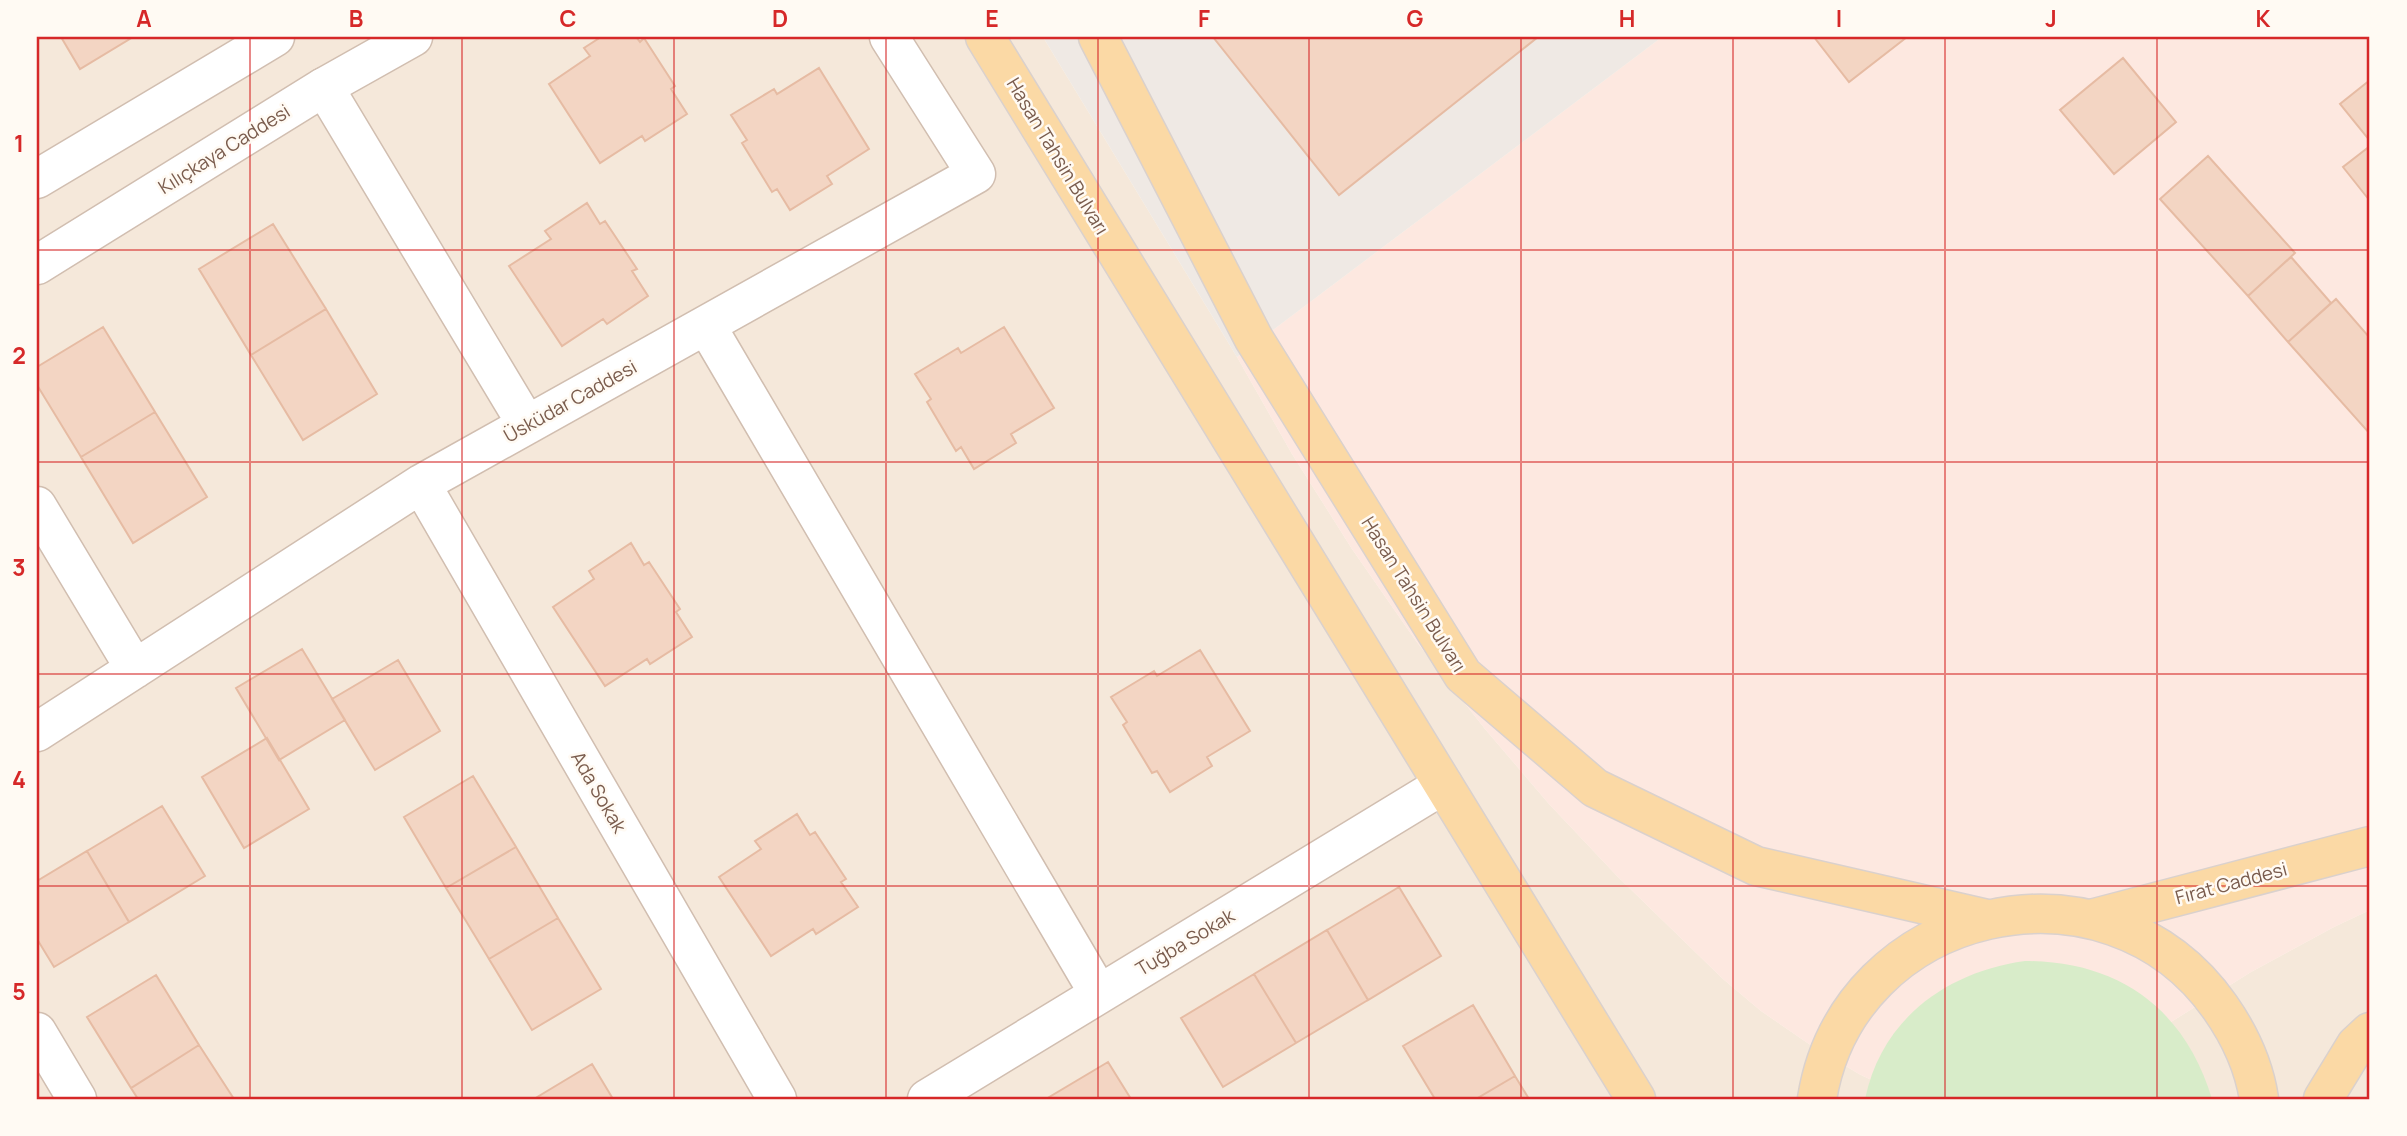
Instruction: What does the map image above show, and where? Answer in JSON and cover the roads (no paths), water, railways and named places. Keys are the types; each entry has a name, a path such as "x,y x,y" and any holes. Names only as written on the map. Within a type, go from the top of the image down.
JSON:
{"main road":[{"name":"Hasan Tahsin Bulvarı","path":"985,37 1636,1099"},
{"name":"Hasan Tahsin Bulvarı","path":"1098,37 1254,340 1463,675 1595,788 1756,866 1987,919"},
{"name":"Fırat Caddesi","path":"2091,919 2370,846"},
{"path":"1817,1099 1830,1051 1847,1019 1868,991 1892,966 1921,945 1953,929 2021,913 2091,919 2125,930 2157,947 2185,968 2210,993 2231,1022 2247,1054 2259,1099"},
{"path":"2323,1099 2356,1045 2370,1031"}],"street":[{"path":"37,178 275,37"},
{"name":"Kılıçkaya Caddesi","path":"37,265 324,87 413,37"},
{"name":"Üsküdar Caddesi","path":"37,732 422,484 976,174 889,37"},
{"path":"324,87 527,425"},
{"path":"706,325 1099,995"},
{"name":"Ada Sokak","path":"422,484 777,1099"},
{"path":"37,506 135,669"},
{"name":"Tuğba Sokak","path":"927,1099 1443,785"},
{"path":"37,1032 77,1099"}]}
